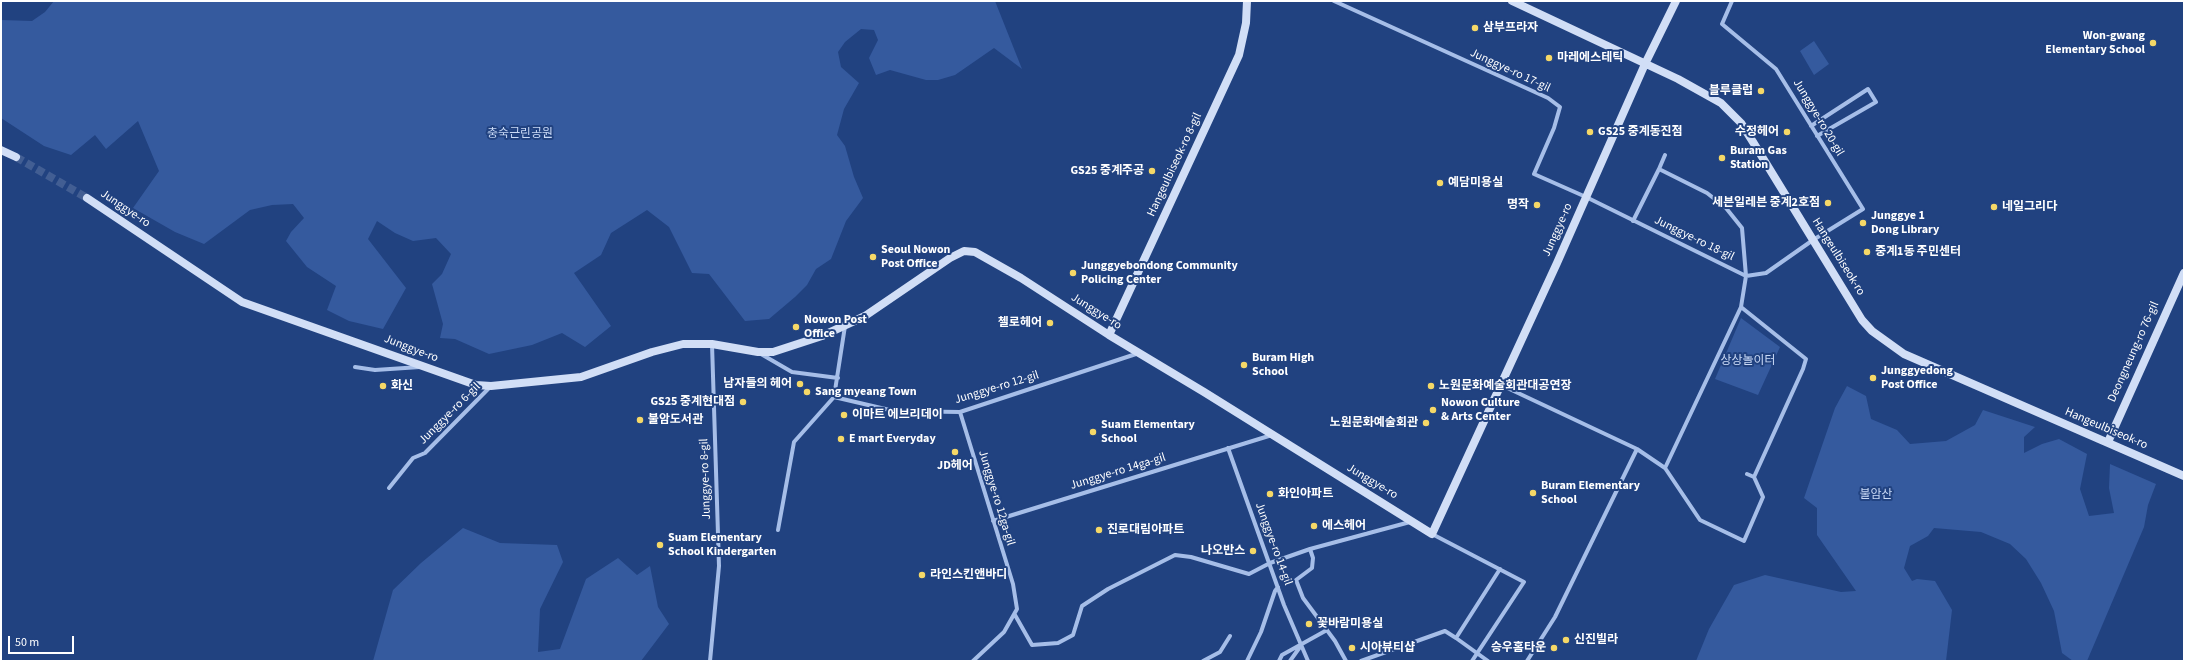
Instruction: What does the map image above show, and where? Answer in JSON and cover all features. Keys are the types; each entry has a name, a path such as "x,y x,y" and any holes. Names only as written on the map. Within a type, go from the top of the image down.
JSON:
{"street":[{"name":"Hangeulbiseok-ro 8-gil","path":"1109,335 1238,55 1246,23 1247,1"},
{"name":"Junggye-ro 17-gil","path":"1334,1 1548,98 1560,107 1554,128 1534,174 1586,197"},
{"name":"Hangeulbiseok-ro","path":"1512,1 1678,78 1709,96 1736,117 1754,142 1862,320 1872,331 1904,354 2184,476"},
{"name":"Junggye-ro","path":"87,198 242,302 391,354 421,367 476,385 491,386 581,377 652,352 683,344 712,344 758,352 773,352 811,341 865,316 950,258 964,251 980,254 1432,534 1501,385 1645,64 1676,1"},
{"name":"Junggye-ro 20-gil","path":"1732,1 1722,24 1776,69 1863,209 1813,240"},
{"path":"1811,126 1868,89 1876,102 1817,136"},
{"path":"1,150 16,157"},
{"path":"1633,221 1665,155"},
{"name":"Junggye-ro 18-gil","path":"1659,169 1707,192 1734,218 1742,228 1746,276"},
{"name":"Junggye-ro 18-gil","path":"1586,197 1746,276"},
{"path":"1665,468 1741,307 1746,276 1766,273 1813,240"},
{"name":"Deongneung-ro 76-gil","path":"2108,442 2184,273"},
{"path":"1741,307 1806,359 1804,369 1754,477"},
{"path":"778,530 794,442 834,397 845,326"},
{"name":"Junggye-ro 8-gil","path":"710,661 719,566 712,344"},
{"name":"Junggye-ro","path":"758,352 792,372 838,378"},
{"name":"Junggye-ro 12-gil","path":"834,397 894,411 960,412 1139,353"},
{"path":"355,367 375,370 421,367"},
{"path":"1501,385 1637,449 1665,468 1700,520 1744,541 1763,497 1754,477 1747,474"},
{"name":"Junggye-ro 6-gil","path":"389,488 413,458 425,453 491,386"},
{"name":"Junggye-ro 12ga-gil","path":"960,412 1014,590 1017,609 1015,615"},
{"name":"Junggye-ro 14ga-gil","path":"993,520 1272,435"},
{"name":"Junggye-ro 14-gil","path":"1228,448 1278,587 1308,661"},
{"path":"1528,661 1555,617 1637,449"},
{"path":"973,661 1004,632 1015,615 1032,645 1058,643 1073,635 1082,606 1108,589 1175,555 1191,557 1249,574 1270,563 1310,549 1412,521"},
{"path":"1432,534 1524,582 1472,661"},
{"path":"1310,549 1313,558 1312,568 1296,580 1303,598 1327,630 1346,661"},
{"path":"1456,638 1500,569"},
{"path":"1247,661 1261,632 1275,591 1278,587"},
{"path":"1279,661 1282,655 1327,630"},
{"path":"1361,661 1445,631 1488,661"},
{"path":"1203,661 1220,652 1230,636"},
{"path":"1290,661 1301,645"}],"green space":[{"name":"충숙근린공원","path":"54,1 995,1 1022,69 994,48 955,75 938,80 926,80 890,70 876,75 869,58 878,40 874,30 861,29 845,42 838,52 841,67 859,83 844,109 837,135 845,146 854,177 863,198 846,221 831,259 816,269 807,285 795,297 769,319 745,321 709,274 692,273 669,227 647,210 611,233 601,255 574,273 611,326 585,347 562,333 532,345 489,354 455,339 440,338 443,324 432,284 442,274 451,254 436,238 413,241 395,233 377,221 368,239 406,288 383,329 349,321 327,310 336,286 307,267 286,241 291,232 304,218 293,204 272,205 250,210 204,244 175,232 133,208 159,171 138,121 106,149 95,135 71,155 44,146 1,118 1,20 32,21 45,12"},
{"path":"1814,41 1829,64 1814,75 1800,51"},
{"name":"상상놀이터","path":"1741,318 1780,347 1758,395 1715,379"},
{"name":"불암산","path":"1847,386 1866,396 1871,419 1897,430 1910,444 1946,441 1975,425 1983,410 2035,427 2024,437 2024,453 2042,444 2059,439 2087,454 2080,489 2089,516 2114,513 2109,488 2110,464 2156,484 2148,505 2144,527 2087,661 2073,661 2062,653 2054,611 2041,583 2026,559 2010,544 1981,532 1934,528 1928,536 1910,546 1904,568 1912,581 1917,579 1935,581 1952,610 1946,661 1696,661 1709,629 1734,585 1765,575 1841,592 1856,591 1817,535 1817,508 1804,498 1835,408"},
{"path":"463,528 500,543 557,545 563,562 540,609 538,652 560,649 586,579 618,558 637,575 650,566 658,607 669,624 641,661 373,661 393,590 421,563"}],"tunnel":[{"path":"16,157 87,198"}],"place":[{"name":"삼부프라자","path":"1475,28"},
{"name":"Won-gwang Elementary School","path":"2153,43"},
{"name":"마레에스테틱","path":"1549,58"},
{"name":"블루클럽","path":"1761,91"},
{"name":"GS25 중계동진점","path":"1590,132"},
{"name":"수정헤어","path":"1787,132"},
{"name":"Buram Gas Station","path":"1722,158"},
{"name":"GS25 중계주공","path":"1152,171"},
{"name":"예담미용실","path":"1440,183"},
{"name":"세븐일레븐 중계2호점","path":"1828,203"},
{"name":"명작","path":"1537,205"},
{"name":"네일그리다","path":"1994,207"},
{"name":"Junggye 1 Dong Library","path":"1863,223"},
{"name":"중계1동 주민센터","path":"1867,252"},
{"name":"Seoul Nowon Post Office","path":"873,257"},
{"name":"Junggyebondong Community Policing Center","path":"1073,273"},
{"name":"첼로헤어","path":"1050,323"},
{"name":"Nowon Post Office","path":"796,327"},
{"name":"Buram High School","path":"1244,365"},
{"name":"Junggyedong Post Office","path":"1873,378"},
{"name":"남자들의 헤어","path":"800,384"},
{"name":"화신","path":"383,386"},
{"name":"노원문화예술회관대공연장","path":"1431,386"},
{"name":"Sang myeang Town","path":"807,392"},
{"name":"GS25 중계현대점","path":"743,402"},
{"name":"Nowon Culture & Arts Center","path":"1433,410"},
{"name":"이마트 에브리데이","path":"844,415"},
{"name":"불암도서관","path":"640,420"},
{"name":"노원문화예술회관","path":"1426,423"},
{"name":"Suam Elementary School","path":"1093,432"},
{"name":"E mart Everyday","path":"841,439"},
{"name":"JD헤어","path":"955,452"},
{"name":"Buram Elementary School","path":"1533,493"},
{"name":"화인아파트","path":"1270,494"},
{"name":"에스헤어","path":"1314,526"},
{"name":"진로대림아파트","path":"1099,530"},
{"name":"Suam Elementary School Kindergarten","path":"660,545"},
{"name":"나오반스","path":"1253,551"},
{"name":"라인스킨앤바디","path":"922,575"},
{"name":"꽃바람미용실","path":"1309,624"},
{"name":"신진빌라","path":"1566,640"},
{"name":"시아뷰티샵","path":"1352,648"},
{"name":"승우홈타운","path":"1554,648"}]}
